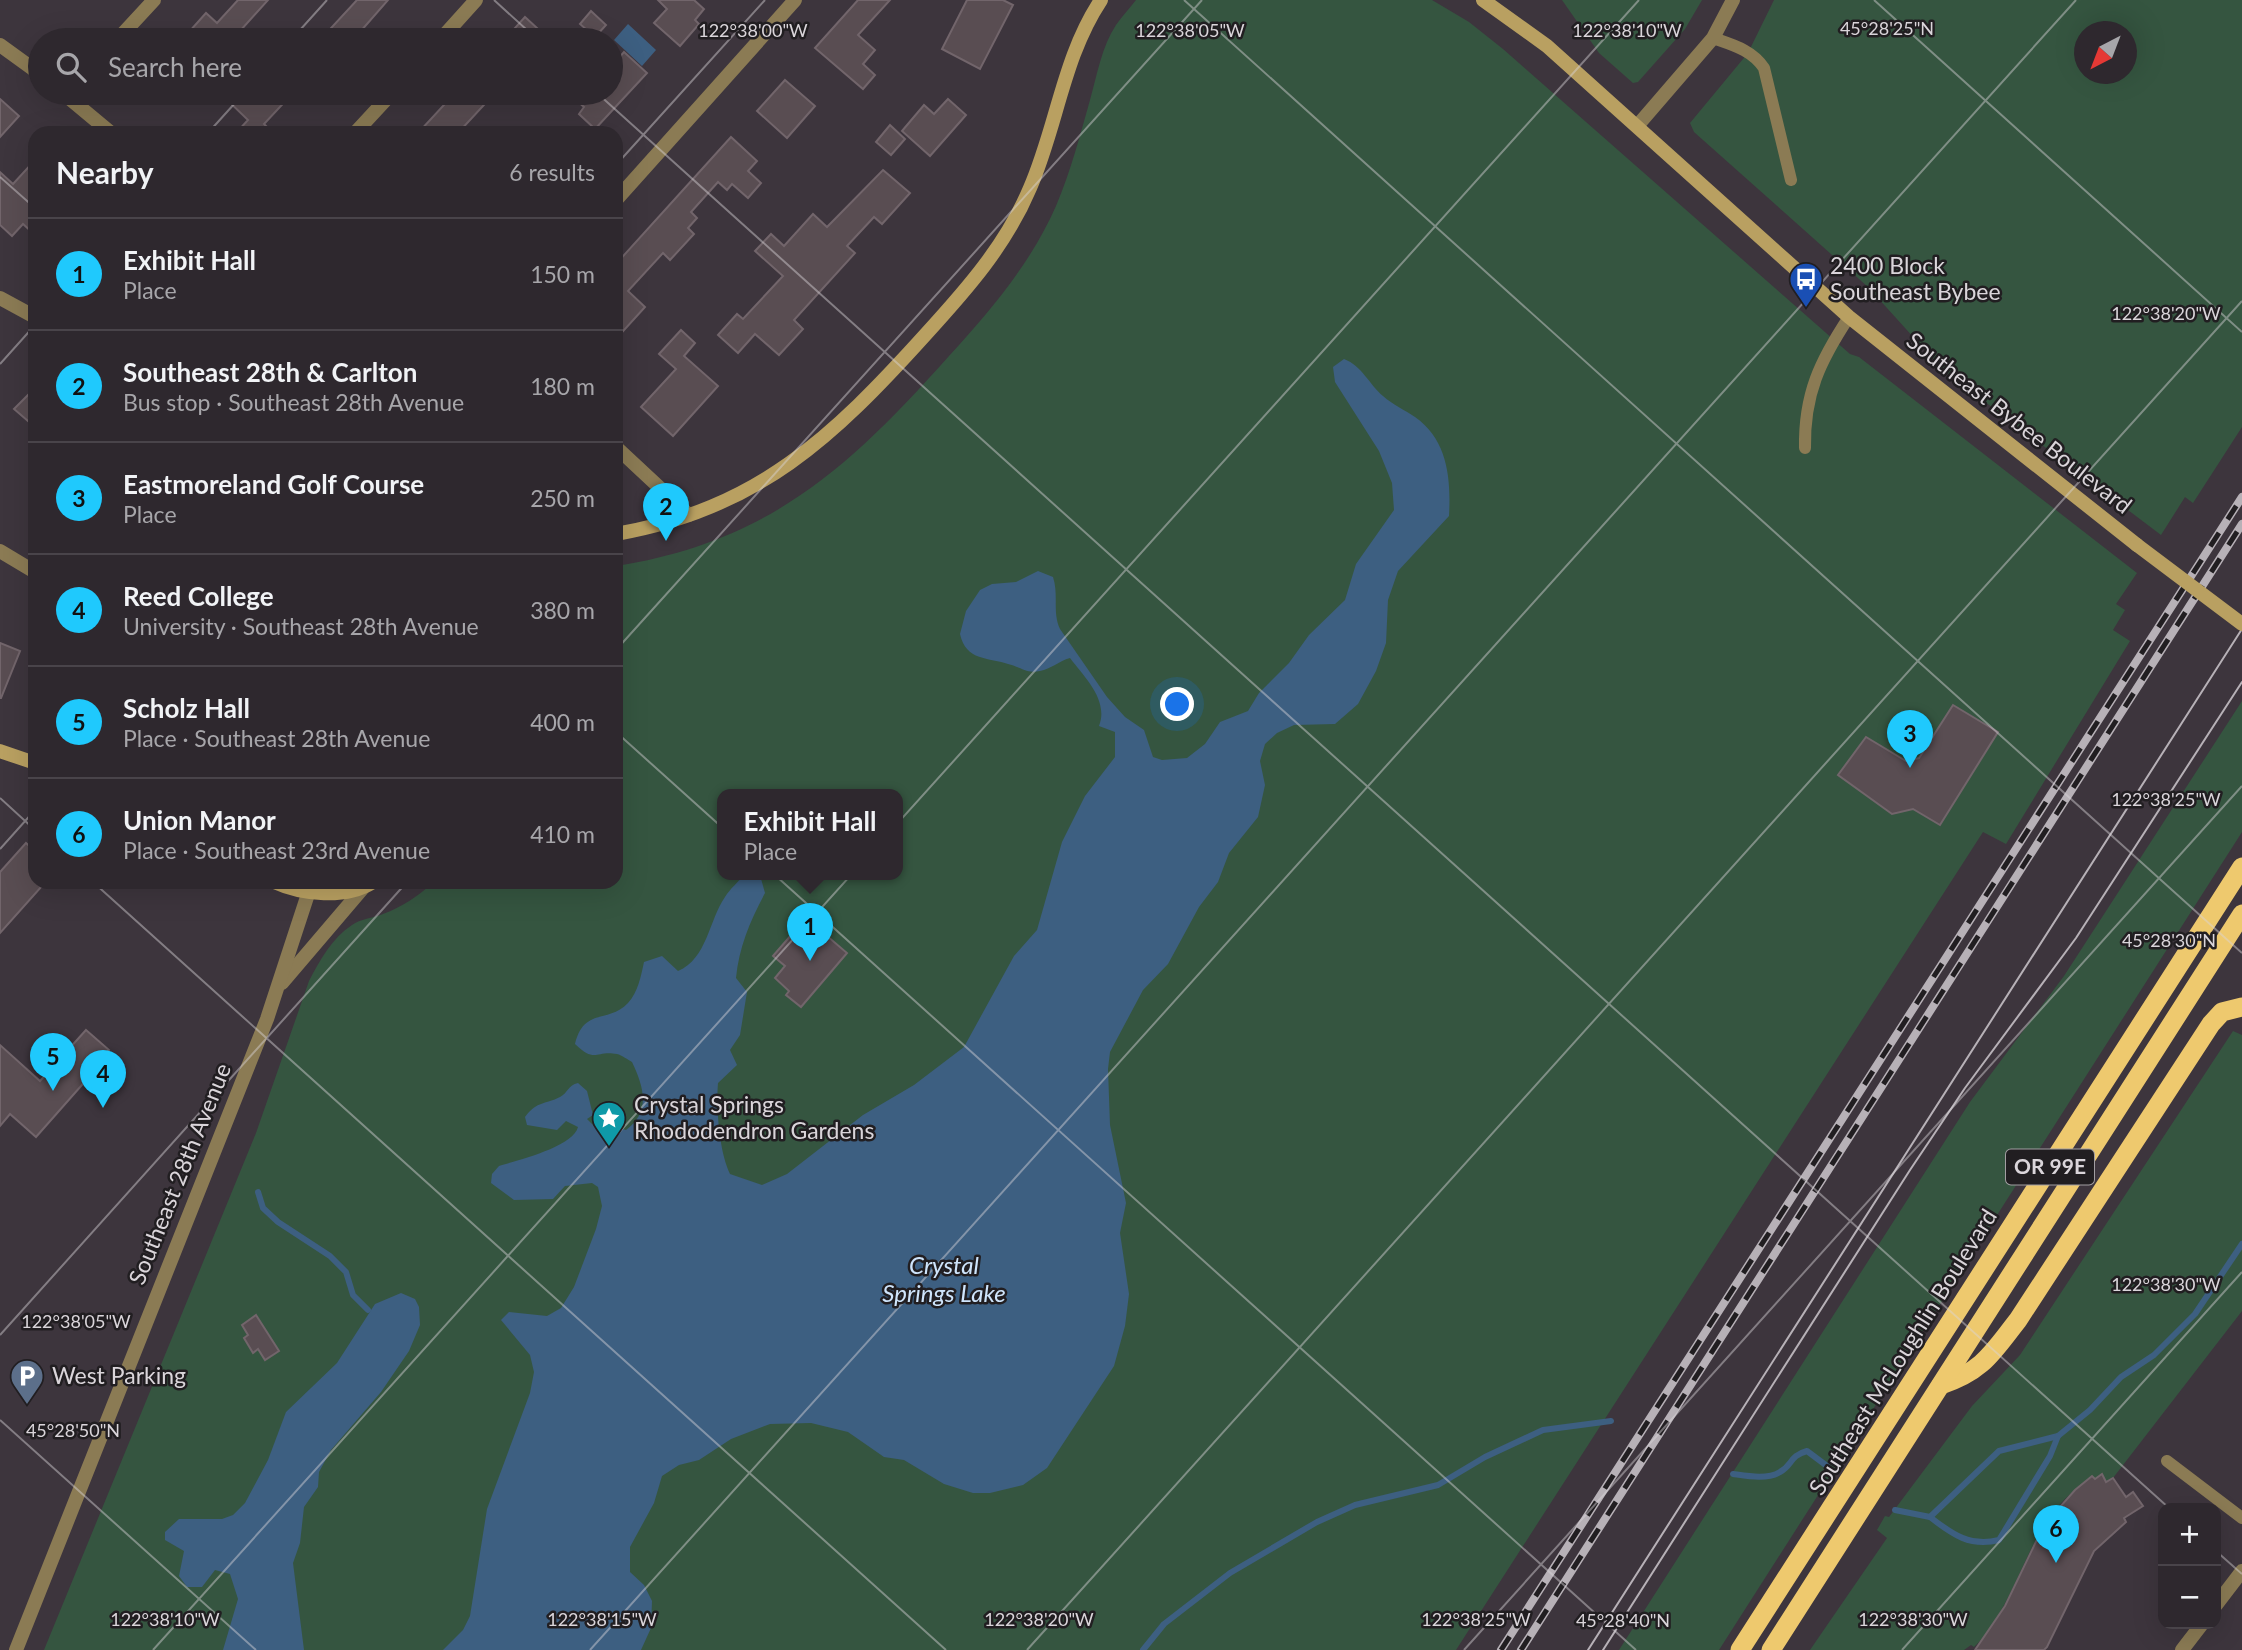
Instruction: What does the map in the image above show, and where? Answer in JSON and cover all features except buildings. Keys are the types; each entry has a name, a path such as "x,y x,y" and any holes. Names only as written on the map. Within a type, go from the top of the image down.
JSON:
{"highway":[{"name":"Southeast McLoughlin Boulevard","path":"1740,1650 2242,866"},
{"name":"Southeast McLoughlin Boulevard","path":"1771,1650 2242,914"},
{"path":"1941,1385 1968,1376 1988,1359 2018,1320 2211,1024 2234,1006 2242,1007"}],"main road":[{"path":"623,532 690,514 765,481 835,430 871,395 980,273 1009,234 1030,189 1054,125 1071,57 1101,0"},
{"name":"Southeast Bybee Boulevard","path":"1483,0 1498,4 1547,46 1849,317 2137,545 2242,624"},
{"path":"0,751 28,761"},
{"path":"301,889 341,892 353,889"}],"street":[{"path":"128,28 153,0"},
{"path":"451,28 476,0"},
{"path":"623,192 795,0"},
{"path":"1638,125 1713,38 1733,0"},
{"path":"0,45 28,65"},
{"path":"79,105 103,126"},
{"path":"361,126 381,105"},
{"path":"0,298 28,313"},
{"path":"623,453 690,514"},
{"path":"0,551 28,568"},
{"path":"279,987 365,889"},
{"name":"Southeast 28th Avenue","path":"16,1650 279,987 290,941 309,891"},
{"path":"2221,1598 2242,1571"},
{"path":"2182,1650 2198,1629"}],"lane":[{"path":"1713,38 1743,49 1757,58 1764,68 1791,180"},
{"path":"1805,448 1805,424 1821,360 1849,317"},
{"path":"2167,1461 2242,1518"}],"green space":[{"path":"1136,0 1432,0 1469,22 1503,49 1850,354 1859,357 2137,573 2116,604 2125,610 2113,630 2130,641 2006,844 1983,832 1456,1650 44,1650 256,1133 309,981 322,957 338,936 352,925 397,908 425,889 623,889 623,565 670,555 719,539 762,518 803,494 840,465 913,396 995,303 1046,227 1066,180 1100,61 1116,25"},
{"path":"1562,0 1702,0 1685,29 1638,82 1633,83 1599,53"},
{"path":"1774,0 2242,0 2242,427 2193,503 2185,497 2161,535 1943,370 1868,287 1694,132 1690,123 1748,53"},
{"path":"2242,701 2242,832 1719,1650 1619,1650 1970,1102 2064,976"},
{"path":"2233,1031 2242,1035 2242,1311 2113,1478 2106,1482 2102,1474 2077,1489 2048,1520 1992,1625 1994,1627 1974,1647 1971,1645 1964,1650 1810,1650 1887,1538 1877,1530 1885,1516 1889,1517 1972,1406 2020,1355"}],"water":[{"path":"628,24 656,50 642,66 623,48 623,30"},
{"name":"Crystal Springs Lake","path":"1344,359 1350,362 1383,396 1415,417 1435,437 1448,474 1449,516 1398,571 1388,600 1386,643 1376,671 1358,704 1335,724 1294,725 1277,733 1265,744 1260,761 1265,785 1258,817 1229,853 1218,882 1199,907 1168,964 1143,990 1110,1052 1110,1125 1126,1203 1120,1233 1129,1294 1125,1326 1114,1366 1047,1468 1023,1485 990,1493 973,1493 944,1484 904,1460 884,1457 848,1432 811,1423 770,1424 731,1439 699,1460 679,1465 662,1476 654,1503 630,1547 630,1572 644,1585 652,1601 651,1628 641,1650 443,1650 463,1630 470,1616 487,1509 530,1393 534,1372 530,1355 501,1320 509,1312 547,1316 561,1308 574,1287 602,1206 598,1187 592,1183 565,1186 553,1199 514,1200 491,1183 492,1174 499,1166 556,1147 574,1134 578,1127 566,1121 557,1130 527,1125 525,1117 538,1105 563,1095 575,1084 578,1083 587,1091 593,1115 587,1119 595,1127 606,1124 626,1130 634,1123 642,1107 640,1081 632,1062 617,1054 587,1053 575,1044 579,1032 590,1020 613,1013 628,1003 637,989 644,962 662,956 678,971 688,965 701,948 729,891 739,880 761,880 765,893 746,934 736,978 747,992 740,1035 730,1050 737,1065 718,1083 719,1129 730,1174 762,1185 787,1174 863,1115 914,1085 964,1047 1014,956 1037,930 1062,842 1085,796 1115,757 1115,732 1099,726 1101,707 1098,698 1070,658 1035,672 972,654 960,634 966,611 980,590 992,584 1016,582 1038,571 1053,577 1056,616 1060,629 1107,697 1125,717 1144,730 1153,757 1162,760 1187,758 1205,744 1220,722 1248,711 1259,693 1289,663 1309,635 1345,600 1356,564 1394,510 1392,483 1379,451 1335,382 1333,367"},
{"path":"401,1293 415,1299 419,1307 420,1325 409,1351 381,1392 331,1450 319,1472 318,1487 304,1507 300,1543 293,1563 304,1650 223,1650 238,1599 230,1574 215,1570 202,1587 187,1587 179,1576 184,1551 165,1540 165,1532 179,1519 222,1519 233,1515 245,1503 268,1460 286,1412 337,1363 375,1304"}],"waterway":[{"path":"258,1192 263,1208 278,1222 330,1256 346,1272 353,1295 368,1310"},
{"path":"1895,1510 1930,1517 1999,1451 2058,1436 2090,1410 2121,1377 2154,1355 2195,1314 2242,1244"},
{"path":"1143,1650 1164,1624 1230,1573 1317,1522 1355,1505 1438,1485 1485,1457 1543,1430 1611,1421"},
{"path":"1930,1517 1970,1541 1999,1540 2050,1456 2058,1436"},
{"path":"1733,1474 1769,1476 1784,1469 1797,1455 1807,1451 1827,1466"}],"tram line":[{"path":"1588,1650 2242,629"},
{"path":"1603,1650 1910,1170 1965,1088 2076,938 2242,682"}],"railway":[{"path":"1501,1650 2242,497"},
{"path":"1521,1650 2242,524"}],"place":[{"name":"2400 Block Southeast Bybee","path":"1806,309"},
{"name":"Southeast 28th & Carlton","path":"666,541"},
{"name":"Eastmoreland Golf Course","path":"1910,768"},
{"name":"Exhibit Hall","path":"810,961"},
{"name":"Scholz Hall","path":"53,1091"},
{"name":"Reed College","path":"103,1108"},
{"name":"Crystal Springs Rhododendron Gardens","path":"609,1148"},
{"name":"West Parking","path":"27,1406"},
{"name":"Union Manor","path":"2056,1563"}]}
